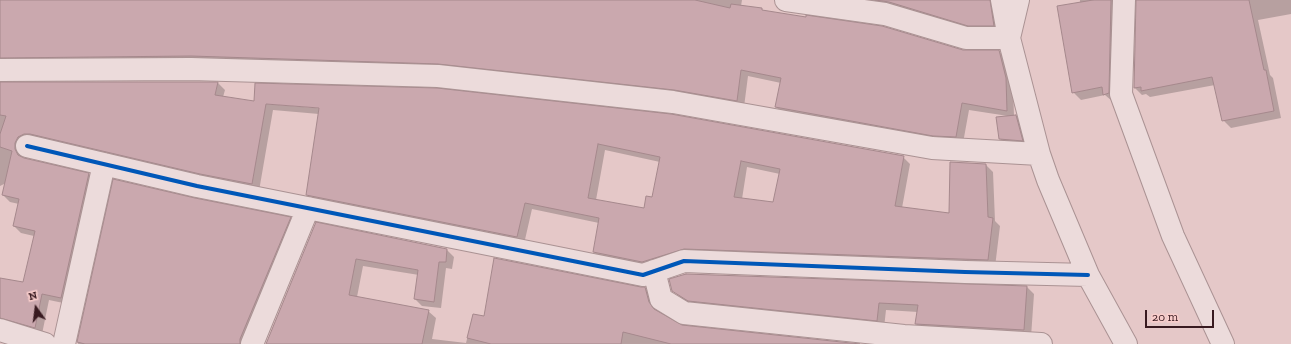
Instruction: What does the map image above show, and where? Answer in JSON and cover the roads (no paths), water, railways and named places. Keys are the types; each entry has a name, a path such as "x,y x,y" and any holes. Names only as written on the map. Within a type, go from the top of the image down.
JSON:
{"street":[{"path":"786,0 885,14 966,38 1009,38"},
{"path":"1002,0 1009,38 1039,154 1048,180 1088,275 1126,344"},
{"path":"1009,38 1018,0"},
{"path":"1124,0 1121,94 1173,236 1223,344"},
{"path":"0,70 191,69 438,76 673,102 932,148 1039,154"},
{"path":"26,146 197,186 644,275 684,261 965,272 1088,275"},
{"path":"64,344 104,164"},
{"path":"252,344 308,208"},
{"path":"654,271 661,299 684,313 904,336 1041,344"},
{"path":"0,330 45,344"}]}
